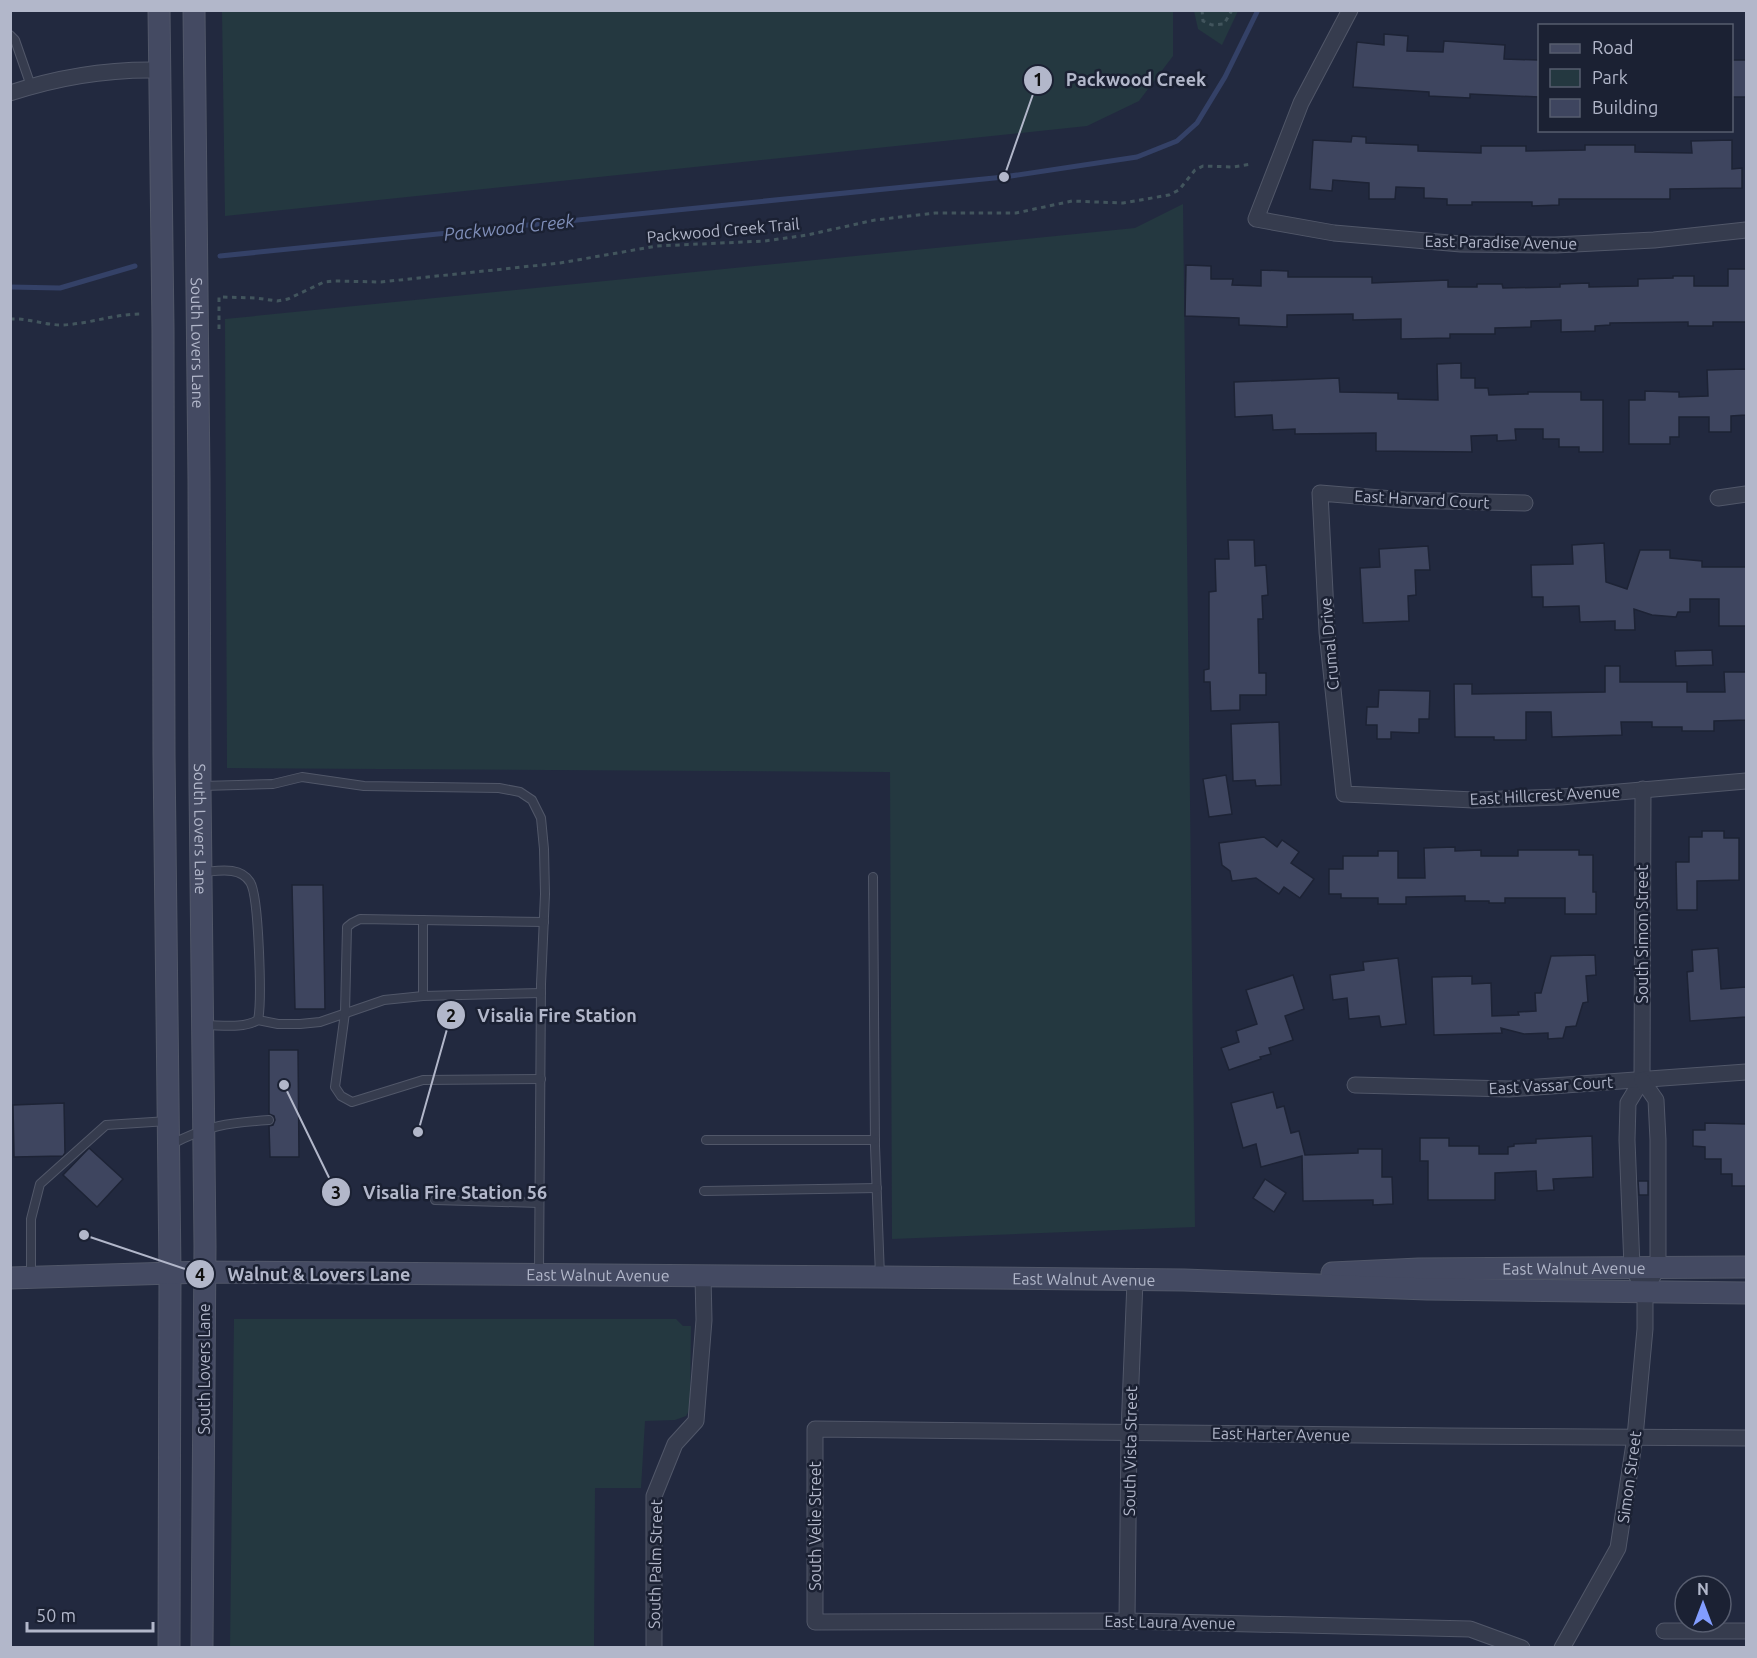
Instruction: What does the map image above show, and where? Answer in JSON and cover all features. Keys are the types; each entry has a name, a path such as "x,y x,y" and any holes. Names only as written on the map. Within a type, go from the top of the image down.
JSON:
{"main road":[{"name":"South Lovers Lane","path":"159,10 170,1272 169,1647"},
{"name":"South Lovers Lane","path":"194,10 205,1272 202,1647"},
{"name":"East Walnut Avenue","path":"21,1277 205,1272 1135,1281 1419,1269 1746,1268"},
{"name":"East Walnut Avenue","path":"1184,1280 1427,1289 1746,1293"}],"street":[{"name":"East Paradise Avenue","path":"1350,10 1301,103 1256,219 1334,233 1461,244 1643,241 1746,230"},
{"path":"10,93 31,86 88,74 159,70"},
{"name":"East Harvard Court","path":"1320,493 1405,500 1525,503"},
{"name":"Crumal Drive","path":"1320,493 1327,632 1344,794"},
{"path":"1718,498 1746,494"},
{"name":"East Hillcrest Avenue","path":"1344,794 1474,800 1561,797 1746,781"},
{"name":"South Simon Street","path":"1642,789 1642,1080 1628,1103 1627,1140 1632,1267 1645,1291"},
{"name":"East Vassar Court","path":"1355,1085 1509,1089 1746,1072"},
{"name":"South Simon Street","path":"1642,1080 1656,1100 1658,1140 1658,1267 1645,1291"},
{"name":"South Palm Street","path":"654,1647 654,1496 675,1444 696,1421 704,1320 704,1277"},
{"name":"South Vista Street","path":"1127,1621 1129,1431 1135,1281"},
{"name":"Simon Street","path":"1562,1647 1618,1548 1635,1437 1646,1329 1645,1291"},
{"name":"East Harter Avenue","path":"815,1429 1746,1438"},
{"name":"South Velie Street","path":"815,1429 815,1622"},
{"name":"East Laura Avenue","path":"815,1622 1127,1621 1470,1629 1522,1647"},
{"path":"1664,1631 1746,1631"}],"lane":[{"path":"10,35 15,40 31,86"},
{"path":"200,786 273,784 302,777 348,785 499,788 520,792 532,800 541,818 544,849 539,1275"},
{"path":"201,872 233,870 251,882 255,898 261,992 258,1020"},
{"path":"873,878 875,1140 880,1277"},
{"path":"541,1079 423,1080 352,1102 341,1096 335,1087 345,1013 347,927 352,922 423,920 544,922"},
{"path":"423,920 423,996"},
{"path":"202,1025 251,1024 258,1020 278,1024 300,1024 321,1022 384,1000 423,996 542,993"},
{"path":"169,1146 221,1124 269,1120"},
{"path":"21,1277 31,1219 40,1184 106,1125 169,1121"},
{"path":"706,1140 875,1140"},
{"path":"704,1191 877,1188"},
{"path":"435,1200 539,1203"}],"path":[{"path":"1202,10 1203,21 1212,25 1224,24 1232,10"},
{"name":"Packwood Creek Trail","path":"219,329 219,297 277,301 324,282 381,282 560,263 657,246 765,242 875,220 925,214 1016,213 1071,201 1123,203 1169,195 1179,190 1195,171 1203,166 1233,167 1252,164"},
{"path":"10,318 21,318 50,325 65,325 120,315 141,314"}],"green space":[{"path":"222,11 1173,11 1173,56 1139,101 1087,126 225,216"},
{"path":"1194,11 1238,11 1222,45 1198,29"},
{"path":"1183,204 1195,1227 892,1239 890,772 227,768 225,319 1135,228"},
{"path":"234,1319 676,1319 683,1326 691,1326 690,1409 686,1416 675,1420 645,1421 641,1488 595,1488 594,1647 230,1648"}],"building":[{"path":"1384,34 1408,36 1407,51 1443,52 1444,41 1505,45 1504,59 1538,60 1538,97 1470,94 1470,98 1429,96 1429,92 1353,87 1357,42 1384,45"},
{"path":"1733,60 1746,60 1746,97 1733,97"},
{"path":"1352,136 1366,137 1366,143 1418,145 1418,151 1481,153 1481,146 1526,146 1526,151 1585,150 1585,145 1635,145 1635,152 1692,153 1691,141 1732,140 1732,169 1742,168 1742,188 1670,189 1670,199 1559,199 1559,205 1532,206 1532,202 1472,202 1472,205 1447,205 1447,199 1424,198 1424,188 1396,187 1395,199 1369,199 1369,183 1333,180 1332,191 1310,189 1313,140 1351,142"},
{"path":"1186,265 1211,266 1211,279 1233,279 1232,285 1261,286 1261,270 1288,271 1288,277 1372,277 1372,283 1448,280 1448,287 1502,284 1503,288 1560,287 1560,284 1589,283 1589,287 1638,286 1638,279 1673,278 1673,276 1694,276 1694,286 1728,286 1728,269 1746,269 1746,322 1713,322 1713,326 1688,326 1688,322 1610,323 1610,325 1595,326 1595,331 1561,332 1561,320 1531,321 1531,327 1495,328 1495,334 1450,334 1450,338 1401,339 1401,319 1353,320 1353,314 1287,315 1287,327 1239,325 1239,318 1185,316"},
{"path":"1461,363 1461,378 1475,378 1475,388 1488,388 1489,395 1581,392 1581,400 1603,400 1603,452 1579,452 1579,447 1559,447 1559,439 1543,439 1543,429 1515,429 1516,440 1497,441 1497,435 1471,436 1472,452 1376,451 1376,433 1295,434 1295,429 1273,430 1272,415 1235,417 1234,382 1339,378 1340,392 1398,393 1398,399 1438,400 1437,364"},
{"path":"1746,369 1746,415 1731,416 1731,432 1709,432 1709,417 1679,417 1679,437 1670,437 1670,444 1629,444 1629,400 1645,400 1645,391 1679,392 1679,397 1708,396 1707,370"},
{"path":"1228,540 1254,540 1255,566 1266,565 1268,595 1262,596 1263,619 1258,619 1259,673 1266,673 1266,695 1240,695 1240,710 1211,711 1210,682 1204,682 1204,670 1209,669 1209,592 1216,591 1215,559 1229,559"},
{"path":"1604,543 1606,582 1627,589 1640,550 1670,550 1670,558 1702,561 1702,567 1746,567 1746,626 1719,626 1719,599 1690,599 1690,612 1678,612 1676,617 1652,615 1634,609 1635,630 1615,630 1615,621 1580,622 1579,606 1543,607 1543,597 1532,597 1531,565 1573,564 1572,545"},
{"path":"1428,546 1430,570 1415,570 1416,595 1408,596 1409,621 1363,623 1360,568 1380,567 1379,549"},
{"path":"1712,650 1713,665 1676,666 1675,651"},
{"path":"1605,666 1620,666 1620,682 1687,682 1687,692 1725,692 1724,672 1746,672 1746,720 1714,721 1714,731 1682,731 1682,727 1652,727 1652,722 1621,722 1622,735 1552,737 1551,712 1526,712 1526,740 1455,737 1454,684 1472,684 1472,694 1605,692"},
{"path":"1379,690 1430,691 1429,719 1419,719 1419,733 1391,732 1391,739 1377,739 1377,725 1366,725 1367,707 1378,707"},
{"path":"1279,722 1281,785 1256,786 1255,780 1233,781 1231,724"},
{"path":"1226,775 1232,814 1209,817 1203,779"},
{"path":"1702,831 1724,831 1724,838 1739,838 1739,880 1697,881 1697,910 1677,910 1676,862 1689,862 1689,837 1702,837"},
{"path":"1264,837 1277,847 1282,840 1299,852 1291,863 1314,879 1300,898 1284,887 1279,894 1256,878 1232,881 1230,871 1222,865 1219,843"},
{"path":"1455,847 1455,851 1481,850 1481,856 1518,856 1518,850 1579,850 1579,855 1593,855 1593,892 1596,892 1596,914 1565,914 1565,898 1505,898 1505,903 1489,903 1489,901 1465,901 1465,896 1406,897 1406,904 1378,904 1378,898 1341,898 1341,894 1329,894 1329,869 1343,869 1343,856 1378,856 1378,851 1398,851 1398,878 1425,878 1424,848"},
{"path":"292,885 323,885 325,1009 295,1009"},
{"path":"1718,948 1721,989 1746,987 1746,1017 1690,1021 1687,972 1693,971 1692,950"},
{"path":"1595,955 1596,975 1586,976 1588,1002 1583,1003 1576,1026 1566,1027 1563,1038 1548,1039 1548,1033 1524,1034 1501,1028 1502,1033 1434,1035 1432,977 1472,976 1472,984 1491,983 1492,1016 1519,1015 1518,1012 1536,1011 1535,993 1541,993 1551,956"},
{"path":"1398,958 1406,1024 1381,1027 1379,1016 1349,1019 1347,998 1333,1000 1330,975 1364,970 1363,962"},
{"path":"1293,975 1304,1009 1285,1016 1293,1040 1269,1048 1271,1054 1260,1057 1261,1059 1229,1070 1221,1048 1239,1042 1236,1031 1257,1024 1246,990"},
{"path":"269,1050 298,1050 299,1157 270,1157 269,1126 273,1125 275,1120 274,1116 269,1114"},
{"path":"1273,1092 1277,1108 1284,1106 1291,1133 1299,1131 1305,1155 1358,1153 1358,1149 1382,1149 1382,1177 1392,1177 1393,1204 1373,1205 1373,1200 1303,1201 1302,1156 1261,1167 1256,1144 1243,1148 1231,1103"},
{"path":"64,1103 65,1153 63,1156 14,1157 13,1105"},
{"path":"1705,1123 1746,1124 1746,1186 1732,1186 1732,1174 1721,1174 1721,1159 1705,1159 1705,1147 1693,1146 1693,1130 1705,1130"},
{"path":"1592,1136 1593,1177 1553,1179 1554,1190 1537,1191 1536,1171 1495,1173 1495,1200 1428,1200 1428,1161 1420,1161 1420,1138 1449,1138 1449,1146 1479,1146 1479,1154 1508,1154 1508,1147 1514,1144 1536,1143 1536,1139"},
{"path":"89,1148 123,1179 97,1207 63,1175"},
{"path":"1265,1179 1286,1193 1274,1212 1253,1198"},
{"path":"1638,1181 1648,1181 1648,1195 1639,1195"}],"waterway":[{"name":"Packwood Creek","path":"220,256 1004,177 1137,157 1177,141 1197,123 1225,77 1258,10"},
{"name":"Packwood Creek","path":"10,287 60,288 135,266"}],"place":[{"name":"Packwood Creek","path":"1004,177"},
{"name":"Visalia Fire Station 56","path":"284,1085"},
{"name":"Visalia Fire Station","path":"418,1132"},
{"name":"Walnut & Lovers Lane","path":"84,1235"}]}
